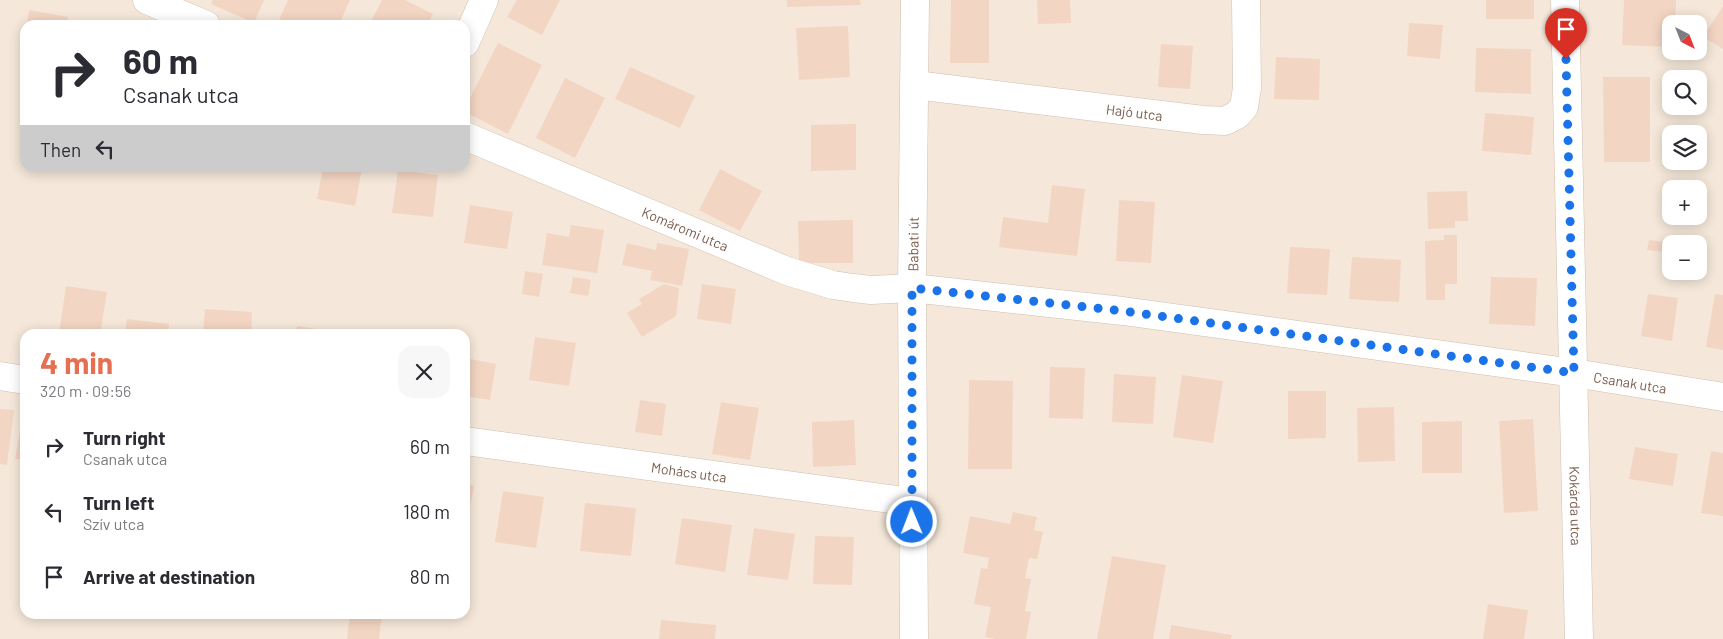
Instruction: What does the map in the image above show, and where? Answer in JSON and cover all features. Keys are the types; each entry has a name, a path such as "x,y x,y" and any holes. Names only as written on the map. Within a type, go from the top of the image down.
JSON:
{"street":[{"path":"147,0 194,20"},
{"path":"470,32 484,0"},
{"name":"Babati út","path":"914,639 912,288 915,0"},
{"name":"Hajó utca","path":"915,85 1202,120 1225,121 1237,115 1244,107 1247,88 1246,0"},
{"name":"Kokárda utca","path":"1565,0 1579,639"},
{"name":"Komáromi utca","path":"470,138 808,278 833,285 871,290 912,288"},
{"name":"Csanak utca","path":"912,288 1123,311 1574,373 1723,397"},
{"path":"0,376 20,379"},
{"name":"Mohács utca","path":"470,442 912,502"}],"shaded area":[{"path":"0,0 1723,0 1723,639 0,639"}],"building":[{"path":"213,0 264,0 255,20 247,20 211,4"},
{"path":"288,0 350,0 341,20 279,20"},
{"path":"382,0 405,0 433,14 430,20 372,20"},
{"path":"517,0 560,0 542,35 507,17"},
{"path":"787,0 860,0 861,5 787,7"},
{"path":"951,0 989,0 989,63 950,63"},
{"path":"1037,0 1070,0 1071,23 1038,24"},
{"path":"1486,0 1534,0 1534,19 1486,19"},
{"path":"1624,0 1676,0 1675,15 1662,15 1662,47 1622,45"},
{"path":"1723,6 1723,49 1708,40 1708,29"},
{"path":"29,10 68,17 68,20 28,20"},
{"path":"1409,23 1443,25 1440,59 1407,56"},
{"path":"848,26 850,77 799,80 796,28"},
{"path":"498,43 542,65 508,134 470,115 470,98"},
{"path":"1161,44 1193,46 1190,89 1158,87"},
{"path":"1476,48 1531,49 1531,94 1475,92"},
{"path":"1276,57 1320,59 1319,100 1274,99"},
{"path":"630,67 695,96 680,128 615,99"},
{"path":"1603,77 1650,77 1650,162 1604,162"},
{"path":"565,78 605,98 575,158 536,138"},
{"path":"1485,113 1534,117 1531,155 1482,151"},
{"path":"856,124 856,170 811,171 811,125"},
{"path":"720,169 762,191 740,231 699,210"},
{"path":"322,172 361,172 355,206 317,199"},
{"path":"398,172 438,175 433,217 392,213"},
{"path":"1052,185 1085,189 1077,256 999,247 1003,217 1048,223"},
{"path":"1467,191 1468,221 1455,221 1455,228 1428,229 1427,192"},
{"path":"1119,200 1155,202 1151,263 1116,261"},
{"path":"470,205 513,212 507,249 464,243"},
{"path":"853,220 853,263 799,263 798,221"},
{"path":"571,225 604,230 597,273 542,265 547,233 569,237"},
{"path":"1444,235 1457,235 1457,284 1445,284 1445,300 1426,300 1425,241 1444,240"},
{"path":"1649,240 1662,241 1662,252 1647,250"},
{"path":"627,243 656,250 657,243 689,249 682,286 650,280 652,271 622,265"},
{"path":"1290,247 1330,249 1327,295 1287,293"},
{"path":"1352,257 1401,260 1399,302 1349,299"},
{"path":"525,271 543,274 539,297 522,294"},
{"path":"573,277 591,280 588,296 570,293"},
{"path":"1491,277 1537,278 1535,326 1489,324"},
{"path":"664,284 679,288 676,316 642,337 627,313 642,304 639,299"},
{"path":"702,284 736,289 731,324 697,319"},
{"path":"66,286 107,292 101,329 60,329"},
{"path":"1648,294 1678,298 1672,341 1641,336"},
{"path":"1715,294 1723,295 1723,350 1706,347"},
{"path":"205,309 252,312 251,329 203,329"},
{"path":"127,319 169,324 168,329 126,329"},
{"path":"297,326 316,329 297,329"},
{"path":"535,337 576,343 569,386 529,380"},
{"path":"470,359 496,364 490,400 470,397"},
{"path":"1050,367 1085,368 1083,419 1049,418"},
{"path":"1114,374 1156,377 1153,424 1112,422"},
{"path":"1182,375 1223,381 1213,443 1173,437"},
{"path":"969,380 1013,381 1012,469 968,469"},
{"path":"1288,391 1326,391 1326,438 1288,439"},
{"path":"640,400 666,404 662,436 635,432"},
{"path":"721,402 759,408 750,460 712,454"},
{"path":"1394,407 1395,461 1358,462 1357,408"},
{"path":"0,409 14,410 7,465 0,464"},
{"path":"1533,419 1538,511 1504,513 1499,421"},
{"path":"854,420 856,465 813,467 812,422"},
{"path":"1462,421 1462,473 1422,473 1422,422"},
{"path":"20,430 20,460 15,459"},
{"path":"1635,447 1678,454 1673,486 1629,479"},
{"path":"1711,451 1723,453 1723,516 1701,513"},
{"path":"470,485 474,486 470,506"},
{"path":"503,491 544,497 536,548 495,542"},
{"path":"585,503 636,508 631,556 580,551"},
{"path":"1013,512 1037,517 1034,530 1043,532 1037,559 1029,558 1025,578 1031,579 1025,611 1031,612 1026,639 995,639 985,637 991,607 974,604 981,568 987,569 989,558 963,553 970,516 1010,524"},
{"path":"682,518 732,525 725,572 675,564"},
{"path":"754,528 795,534 788,580 747,575"},
{"path":"815,536 854,537 852,585 813,584"},
{"path":"1112,556 1166,565 1153,639 1097,639"},
{"path":"1488,604 1528,610 1524,639 1483,639"},
{"path":"349,619 381,619 379,639 347,639"},
{"path":"661,620 716,625 715,639 659,639"},
{"path":"1171,625 1232,635 1231,639 1169,639"}],"route":[{"path":"912,522 912,288 1123,311 1574,373 1566,59"}]}
